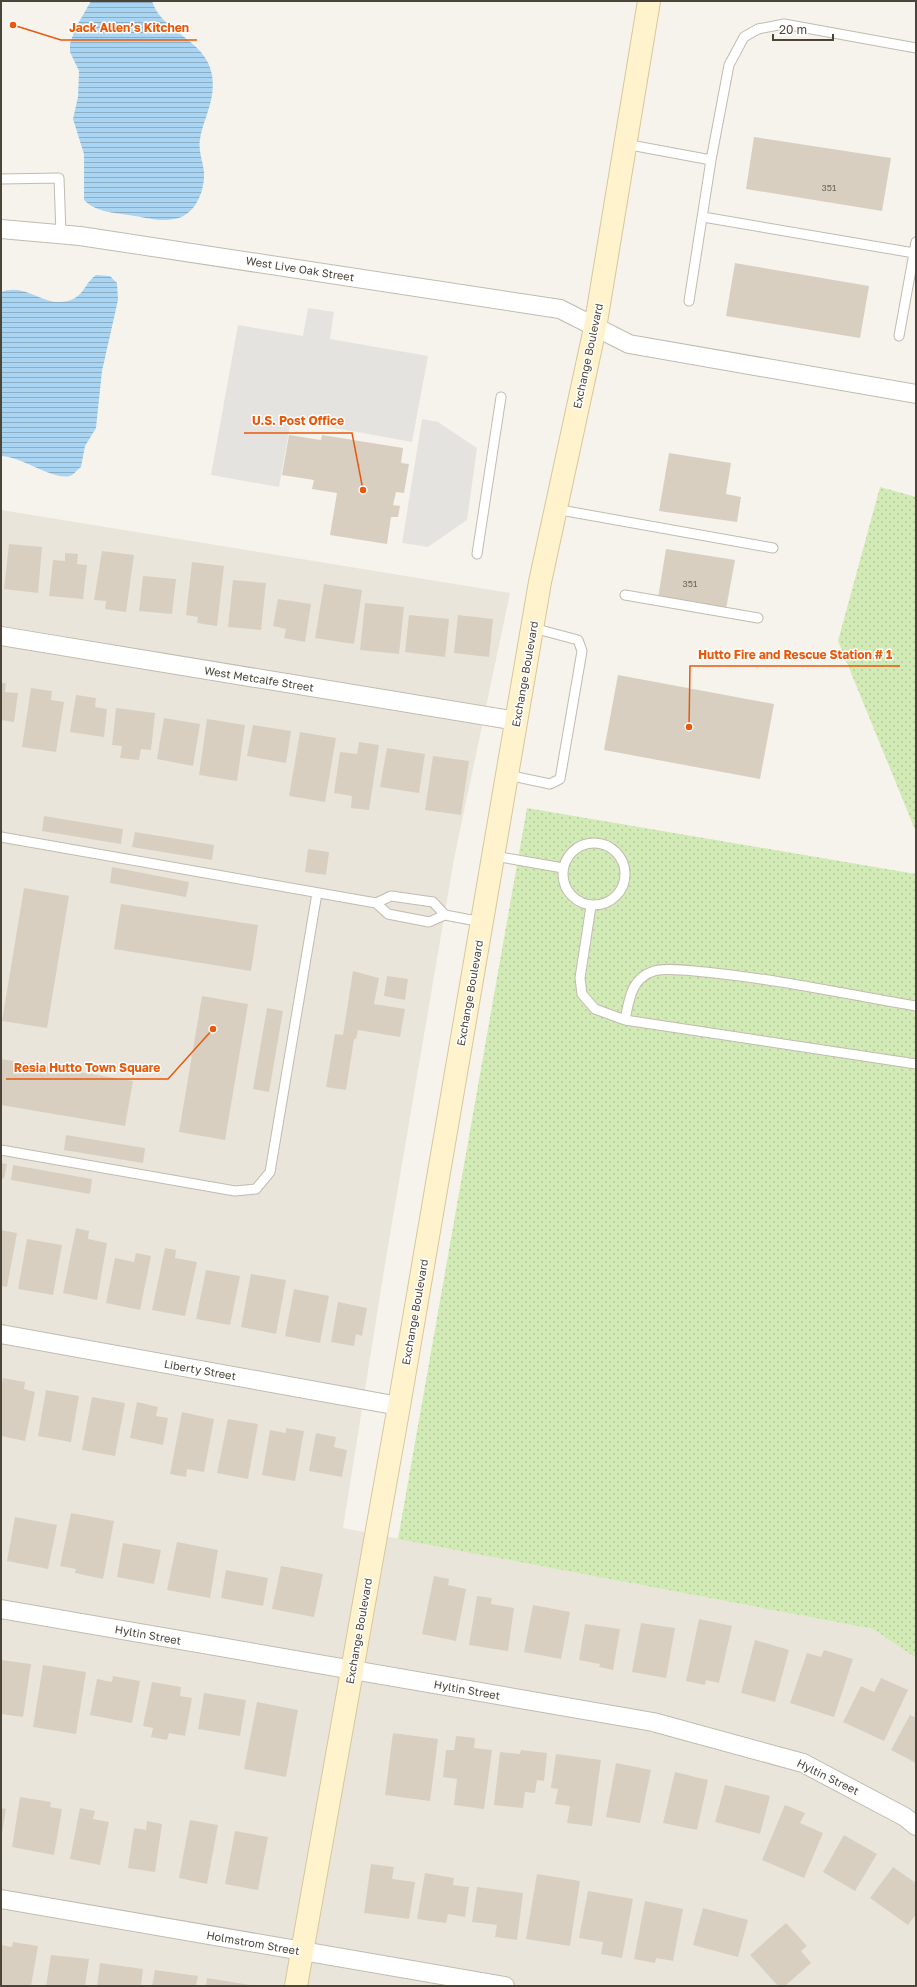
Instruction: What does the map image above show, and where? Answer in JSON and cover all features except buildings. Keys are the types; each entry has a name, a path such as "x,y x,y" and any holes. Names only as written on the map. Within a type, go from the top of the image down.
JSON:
{"street":[{"name":"Exchange Boulevard","path":"296,1986 399,1406 533,628 556,509 595,328 649,1"},
{"name":"West Live Oak Street","path":"1,229 61,234 560,309 629,344 916,394"},
{"name":"West Metcalfe Street","path":"1,636 517,721"},
{"name":"Liberty Street","path":"1,1334 399,1406"},
{"name":"Hyltin Street","path":"1,1609 652,1722 803,1763 905,1817 916,1826"},
{"name":"Holmstrom Street","path":"1,1899 505,1986"}],"lane":[{"path":"689,301 711,160 729,65 744,37 758,29 784,24 916,48"},
{"path":"625,144 711,160"},
{"path":"1,179 59,178 61,234"},
{"path":"703,217 914,253"},
{"path":"899,336 916,242"},
{"path":"477,554 502,397"},
{"path":"556,509 773,548"},
{"path":"625,595 758,618"},
{"path":"507,775 550,784 560,779 562,771 582,651 578,640 533,628"},
{"path":"1,837 376,903 388,914 429,922 445,915 482,922"},
{"path":"593,842 604,844 613,848 625,865 626,875 624,886 619,895 611,901 601,905 591,906 581,903 572,897 566,888 563,878 563,868 567,858 574,850 593,842"},
{"path":"494,856 563,868"},
{"path":"1,1150 235,1191 256,1189 270,1172 317,893"},
{"path":"376,903 391,896 433,902 445,915"},
{"path":"591,906 580,978 582,994 595,1008 624,1020 916,1064"},
{"path":"624,1020 631,992 638,980 654,971 682,970 729,974 916,1006"}],"shaded area":[{"path":"308,308 334,312 330,339 428,356 412,442 291,420 279,487 211,475 238,325 303,336"},
{"path":"422,419 438,422 477,448 467,520 428,547 402,543"},
{"path":"1,510 510,593 454,859 385,1264 343,1528 873,1629 916,1658 916,1986 1,1986"}],"green space":[{"path":"880,487 916,497 916,832 838,641"},
{"path":"527,808 916,874 916,1658 873,1629 398,1539"}],"water":[{"path":"91,1 152,1 157,12 165,21 193,44 202,53 208,63 213,84 211,100 200,139 200,152 204,172 203,187 193,208 181,217 169,220 160,220 115,213 95,208 84,200 84,154 73,119 78,97 79,71 70,52 70,44 75,29"},
{"path":"96,275 110,276 117,283 118,300 102,371 96,428 85,446 81,467 72,475 57,475 48,473 19,460 1,456 1,292 20,290 47,300 65,302 78,296 90,280"}],"place":[{"name":"Jack Allen’s Kitchen","path":"13,25"},
{"name":"U.S. Post Office","path":"363,490"},
{"name":"Hutto Fire and Rescue Station # 1","path":"689,727"},
{"name":"Resia Hutto Town Square","path":"213,1029"}]}
